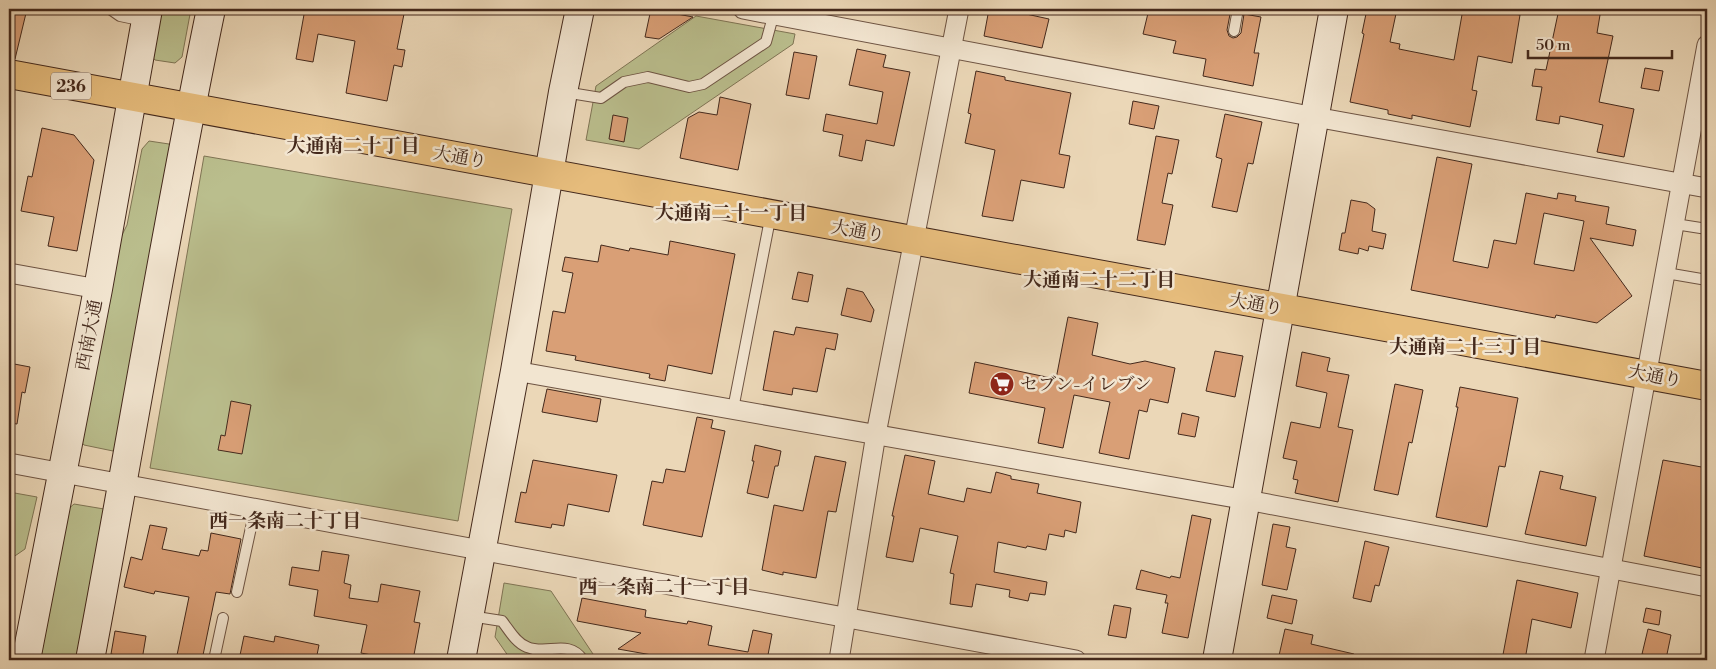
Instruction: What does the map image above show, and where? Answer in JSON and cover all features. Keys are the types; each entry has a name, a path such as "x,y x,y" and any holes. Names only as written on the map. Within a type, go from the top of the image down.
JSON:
{"highway":[{"name":"大通り","path":"9,74 1707,386"}],"street":[{"path":"90,660 191,106 211,9"},
{"path":"461,660 515,371 563,92 580,9"},
{"path":"743,9 775,12 952,48 1315,117 1707,188"},
{"path":"839,660 876,434 959,9"},
{"path":"1217,660 1282,308 1334,9"},
{"name":"西南大通","path":"21,657 62,473 98,289 147,15"},
{"path":"1594,660 1676,224 1707,45"},
{"path":"9,273 98,289"},
{"path":"515,371 1246,500 1707,586"},
{"path":"9,463 1076,660"}],"lane":[{"path":"110,9 120,16 147,15"},
{"path":"1234,31 1238,9"},
{"path":"563,92 601,98 624,82 648,77 689,88 703,84 766,42 775,12"},
{"path":"733,409 771,214"},
{"path":"1676,224 1707,229"},
{"path":"1666,273 1707,280"},
{"path":"237,592 255,509"},
{"path":"469,616 502,621 517,640 528,648 567,648 579,654 583,660"},
{"path":"214,660 223,618"}],"green space":[{"path":"157,9 191,9 182,57 175,63 155,60 149,53"},
{"path":"696,16 795,34 793,44 639,149 586,140 596,86"},
{"path":"149,141 169,144 173,152 118,445 113,451 84,445 78,438 117,245 127,225 142,149"},
{"path":"204,156 512,209 458,521 150,468"},
{"path":"9,492 37,497 25,549 9,560"},
{"path":"74,504 104,509 80,660 38,660 66,511"},
{"path":"504,583 551,591 597,660 511,660 495,637"}],"building":[{"path":"9,9 27,9 15,59 9,59"},
{"path":"305,9 348,9 361,11 362,9 405,9 397,49 405,50 402,67 394,65 387,101 346,93 355,41 318,34 313,62 296,59"},
{"path":"651,9 693,17 659,39 645,37"},
{"path":"989,9 1016,14 1017,12 1049,19 1042,48 984,36"},
{"path":"1149,9 1231,9 1227,30 1229,36 1233,38 1241,33 1244,14 1261,17 1254,53 1259,53 1253,86 1203,76 1206,59 1173,53 1176,41 1143,34"},
{"path":"1367,9 1397,9 1390,42 1400,44 1399,49 1454,60 1463,9 1487,9 1520,15 1512,63 1478,56 1472,90 1477,91 1470,127 1412,115 1412,119 1388,114 1388,110 1350,102 1364,34 1362,33"},
{"path":"1559,9 1601,9 1597,33 1613,36 1599,102 1634,109 1624,157 1597,152 1603,125 1560,116 1559,124 1536,120 1542,87 1532,86 1535,69 1546,70"},
{"path":"857,49 886,55 883,67 910,72 894,146 866,140 862,161 839,156 843,135 823,131 826,114 877,124 883,92 849,85"},
{"path":"794,52 817,56 809,99 786,95"},
{"path":"1645,68 1663,71 1659,91 1641,88"},
{"path":"976,71 1005,77 1005,80 1071,93 1059,154 1070,156 1064,188 1021,180 1013,221 982,216 995,150 965,143 971,114 968,113"},
{"path":"720,97 751,104 738,170 680,158 688,118 699,112 717,115"},
{"path":"1133,101 1159,106 1154,129 1129,124"},
{"path":"1225,114 1262,122 1253,164 1248,163 1237,212 1212,207 1222,159 1216,157"},
{"path":"613,115 628,118 624,142 609,139"},
{"path":"42,128 74,135 94,160 77,251 48,246 54,217 21,211 28,176 32,177"},
{"path":"1156,136 1179,140 1172,174 1168,173 1162,203 1173,205 1165,245 1137,240"},
{"path":"1437,157 1472,164 1453,261 1488,268 1494,240 1516,244 1526,193 1557,199 1558,193 1576,196 1575,201 1609,207 1606,224 1636,230 1633,246 1590,238 1632,296 1597,323 1556,315 1555,318 1411,290","holes":["1544,213 1584,221 1574,271 1534,264"]},
{"path":"1351,200 1367,203 1375,209 1372,231 1386,234 1383,249 1369,246 1368,251 1359,248 1358,254 1339,250 1342,233 1345,233"},
{"path":"670,241 735,254 712,374 668,365 665,381 649,378 650,374 575,360 576,356 546,351 553,311 565,313 573,273 562,271 565,257 598,262 601,245 629,251 630,248 668,255"},
{"path":"798,272 813,275 808,302 792,299"},
{"path":"847,288 863,292 874,310 871,322 841,315"},
{"path":"1068,317 1098,323 1092,355 1130,364 1145,361 1175,368 1168,403 1150,399 1147,412 1139,410 1129,459 1099,453 1110,402 1074,395 1063,448 1038,443 1045,408 969,393 975,362 1056,379"},
{"path":"796,327 838,334 835,350 826,348 817,392 793,388 792,395 763,390 774,331 794,335"},
{"path":"1215,351 1243,356 1235,397 1206,391"},
{"path":"1302,352 1330,358 1327,371 1349,375 1338,427 1353,430 1338,502 1295,493 1298,480 1293,479 1297,461 1283,458 1291,422 1320,428 1327,393 1296,386"},
{"path":"9,363 30,367 25,393 22,392 17,424 9,423"},
{"path":"1395,384 1423,390 1412,443 1409,442 1398,495 1374,490"},
{"path":"1460,387 1518,398 1505,467 1499,466 1487,527 1436,517 1458,407 1456,407"},
{"path":"547,389 601,399 597,422 542,412"},
{"path":"231,401 251,405 242,454 218,450 221,435 225,436"},
{"path":"1182,413 1199,417 1195,437 1178,434"},
{"path":"697,417 713,420 711,428 725,431 702,537 643,525 652,481 663,483 666,469 685,472"},
{"path":"755,445 781,451 778,466 775,466 768,498 747,493 754,461 752,461"},
{"path":"905,455 935,461 928,494 964,502 967,488 991,493 996,472 1011,476 1011,479 1039,484 1037,493 1081,502 1076,533 1065,530 1064,537 1049,534 1046,550 998,542 994,572 1047,582 1045,595 1030,593 1028,601 1009,597 1010,590 976,584 972,607 950,604 954,574 950,573 958,536 920,528 913,562 886,557 894,516 892,516"},
{"path":"815,456 846,462 836,512 828,511 816,578 783,572 783,575 762,570 774,505 803,511"},
{"path":"533,460 617,475 609,512 568,504 564,526 552,524 551,528 515,522 521,492 526,493"},
{"path":"1663,460 1707,468 1707,543 1702,568 1644,556"},
{"path":"1540,471 1563,476 1560,489 1596,497 1586,546 1525,534"},
{"path":"1192,515 1211,519 1188,638 1162,633 1168,603 1165,603 1167,595 1136,589 1141,570 1170,578 1171,576 1180,578"},
{"path":"1273,524 1290,527 1286,547 1296,549 1287,590 1262,585"},
{"path":"150,525 167,528 162,549 199,556 201,550 208,551 211,533 241,539 230,594 216,592 202,660 176,660 189,597 155,591 154,594 124,587 131,557 142,560"},
{"path":"1365,541 1389,547 1379,586 1375,585 1371,602 1353,598"},
{"path":"322,551 349,555 344,583 351,585 349,598 378,602 381,584 420,591 414,622 420,623 413,660 398,660 361,653 367,625 314,616 318,590 289,585 292,567 319,571"},
{"path":"1517,580 1578,593 1571,628 1532,619 1525,660 1502,660"},
{"path":"1272,595 1297,600 1292,624 1267,618"},
{"path":"582,598 646,610 645,617 687,624 688,621 712,626 708,645 748,652 753,630 772,634 767,660 680,660 618,649 641,633 577,621"},
{"path":"1114,605 1131,608 1126,638 1108,635"},
{"path":"1646,608 1661,611 1659,625 1643,622"},
{"path":"1285,629 1313,635 1311,644 1354,654 1354,660 1278,660"},
{"path":"1648,629 1671,635 1666,659 1642,654"},
{"path":"115,631 146,636 142,660 111,654"},
{"path":"244,636 274,642 275,636 319,645 316,660 239,660"}],"place":[{"name":"セブン-イレブン","path":"1002,384"}],"district":[{"name":"大通南二十丁目","path":"353,145"},
{"name":"大通南二十一丁目","path":"731,212"},
{"name":"大通南二十二丁目","path":"1099,279"},
{"name":"大通南二十三丁目","path":"1465,346"},
{"name":"西一条南二十丁目","path":"285,520"},
{"name":"西一条南二十一丁目","path":"664,586"}]}
